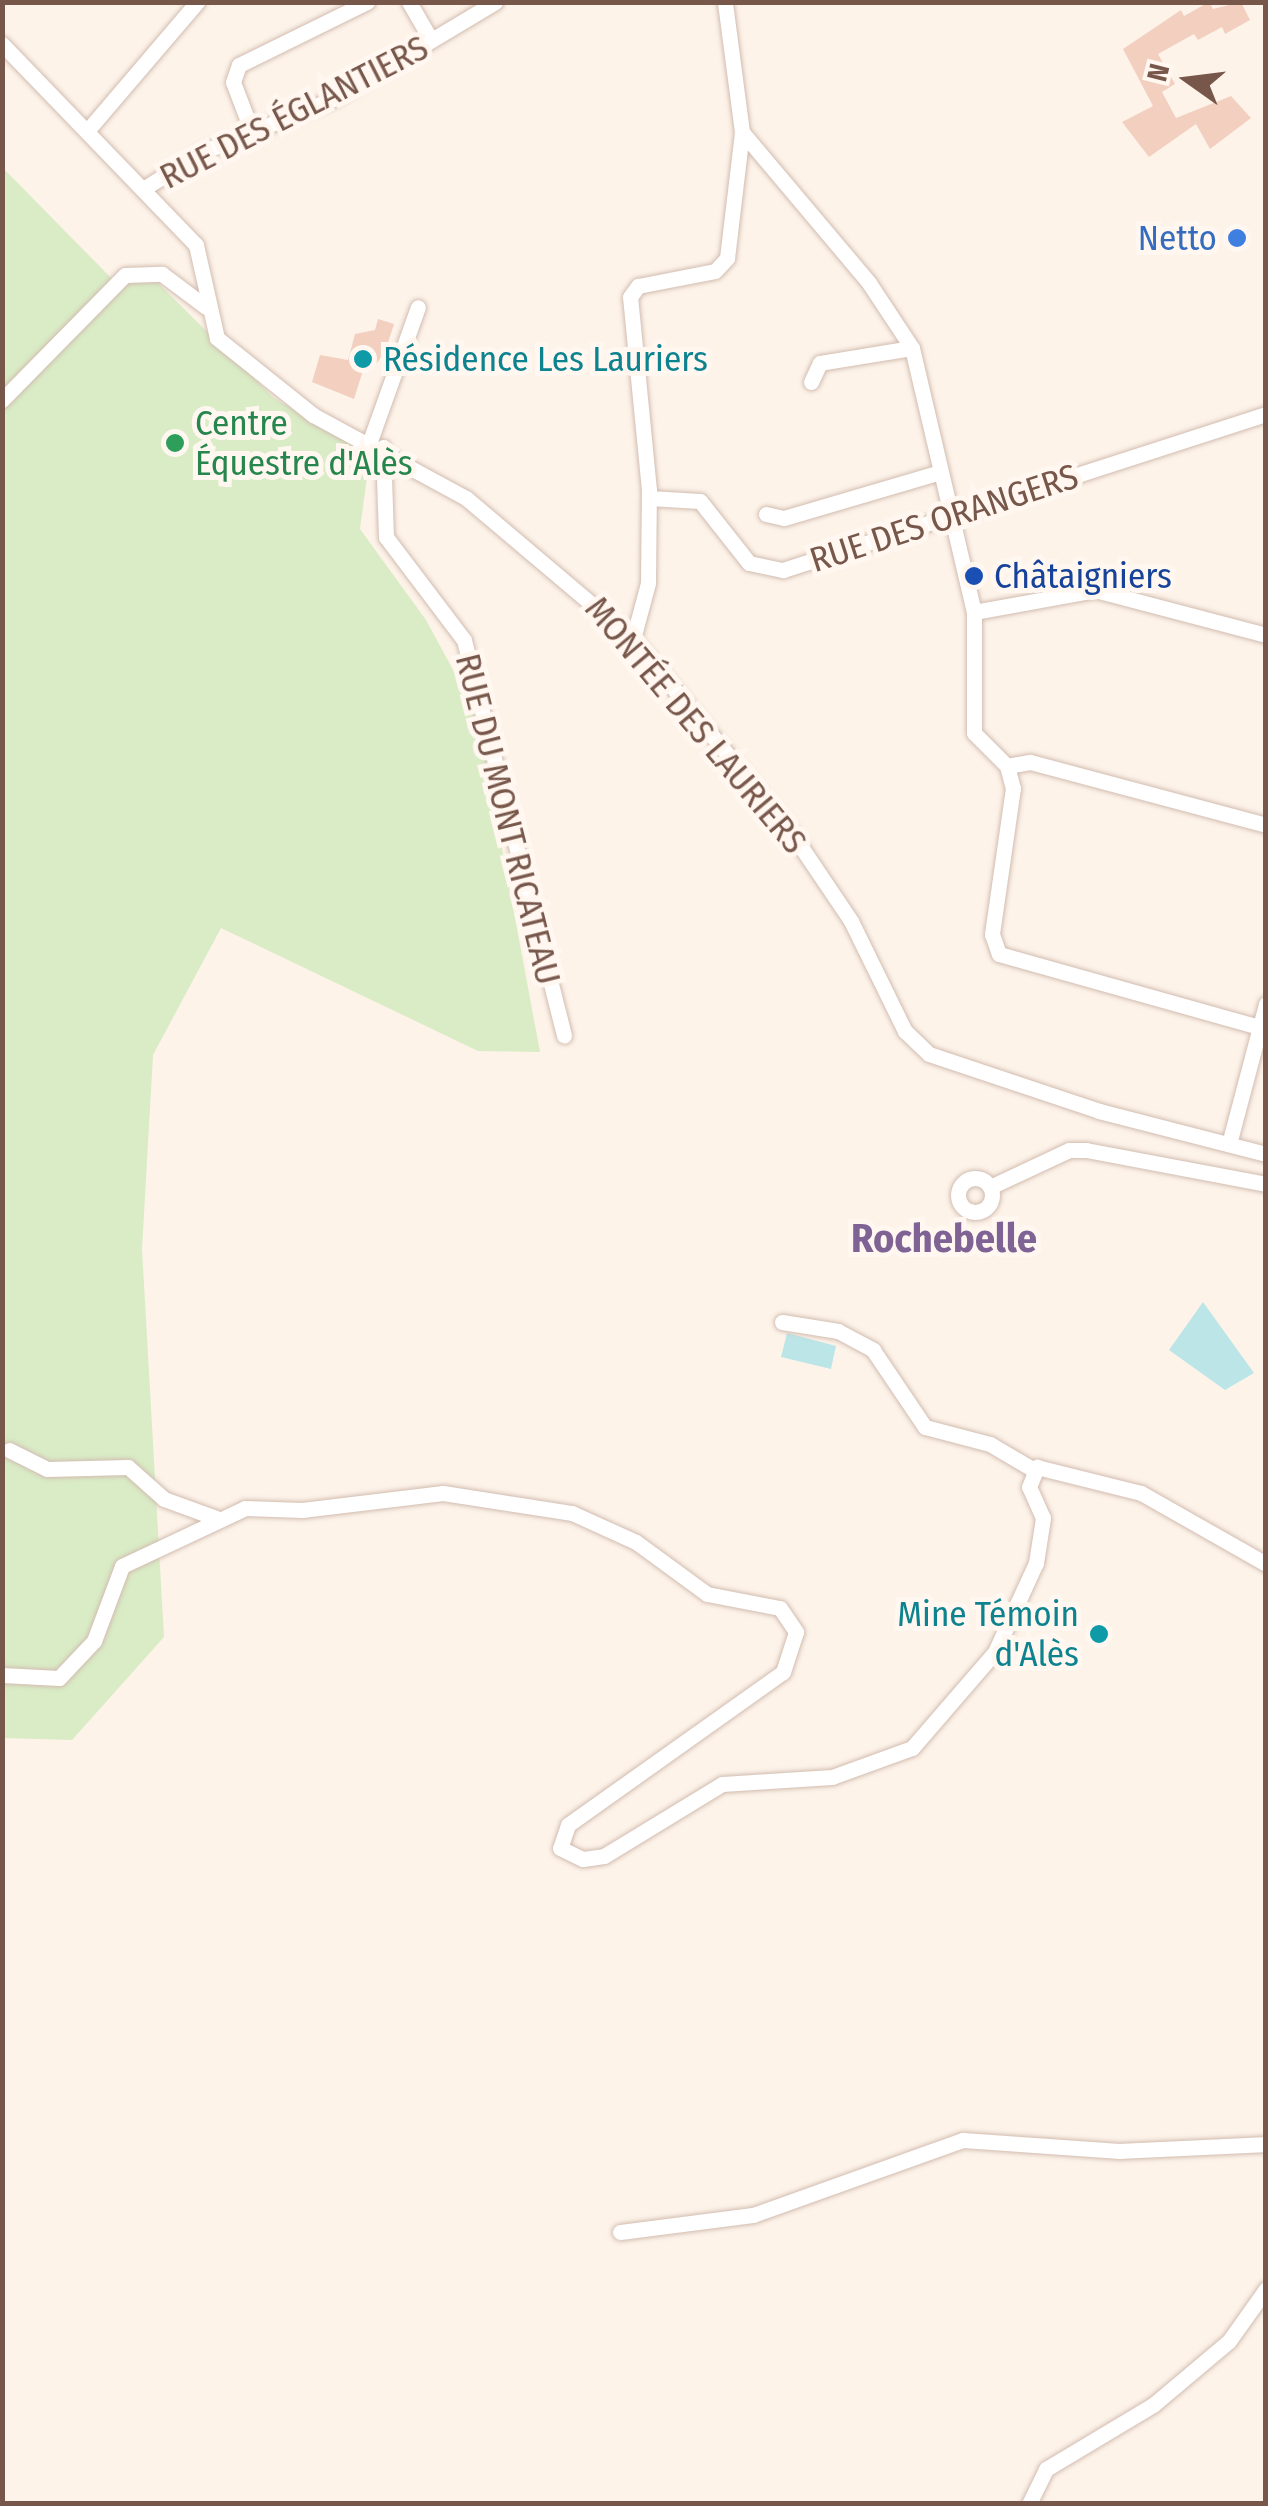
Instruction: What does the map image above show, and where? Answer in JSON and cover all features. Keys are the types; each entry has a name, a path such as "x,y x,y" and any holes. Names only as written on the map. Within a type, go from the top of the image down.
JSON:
{"street":[{"path":"87,131 197,2"},
{"path":"251,129 233,82 239,66 368,2"},
{"path":"410,2 431,40"},
{"name":"RUE DES ÉGLANTIERS","path":"144,189 251,129 333,99 495,2"},
{"path":"634,639 648,583 648,498 630,297 638,286 715,271 728,258 742,132 725,2"},
{"name":"MONTÉE DES LAURIERS","path":"2,44 196,245 206,308 231,349 313,416 377,444 466,498 634,639 791,832 851,921 905,1031 929,1054 1266,1154"},
{"path":"742,132 869,283 912,348 974,612 974,734 1006,766 1013,788 992,934 999,954 1260,1027"},
{"path":"2,400 125,275 162,274 206,308"},
{"path":"377,444 418,307"},
{"path":"811,382 820,363 912,348"},
{"name":"RUE DES ORANGERS","path":"648,498 700,501 749,562 768,571 1266,414"},
{"name":"RUE DU MONT RICATEAU","path":"377,444 386,538 464,640 564,1036"},
{"path":"766,514 784,518 940,472"},
{"path":"974,612 1095,590 1266,636"},
{"path":"1006,766 1030,762 1266,825"},
{"path":"1230,1144 1266,1004"},
{"path":"990,1187 1086,1150 1266,1184"},
{"path":"782,1322 838,1331 873,1350 925,1427 990,1444 1034,1470 1046,1466 1141,1494 1266,1564"},
{"path":"9,1450 48,1469 128,1467 164,1500 216,1518"},
{"path":"2,1675 59,1678 94,1641 122,1566 216,1518 245,1508 302,1510 409,1493 548,1508 636,1542 707,1594 792,1617 796,1651 783,1672 568,1824 560,1848 583,1860 604,1856 722,1784 832,1777 912,1748 995,1652 1036,1563 1043,1518 1029,1486 1034,1470"},
{"path":"620,2232 754,2215 963,2140 1120,2151 1266,2144"},
{"path":"1029,2504 1046,2469 1153,2404 1229,2342 1266,2289"}],"green space":[{"path":"2,167 120,287 132,276 154,279 274,398 370,455 360,529 426,620 477,714 540,1052 478,1051 221,928 153,1055 142,1249 164,1637 72,1740 2,1738"}],"water":[{"path":"1203,1302 1254,1373 1225,1390 1169,1350"},
{"path":"787,1333 836,1346 831,1369 781,1357"}],"building":[{"path":"1209,2 1213,9 1241,2 1250,20 1225,34 1222,27 1198,40 1194,34 1158,54 1175,84 1162,92 1176,118 1231,96 1251,118 1210,149 1196,124 1149,157 1122,122 1153,106 1123,49 1181,10 1184,16"},
{"name":"Résidence Les Lauriers","path":"378,319 394,324 385,352 376,364 366,361 354,399 312,382 320,355 348,360 355,334 375,330"}],"place":[{"name":"Netto","path":"1237,238"},
{"name":"Résidence Les Lauriers","path":"363,359"},
{"name":"Centre Équestre d'Alès","path":"175,443"},
{"name":"Châtaigniers","path":"974,576"},
{"name":"Mine Témoin d'Alès","path":"1099,1634"}],"district":[{"name":"Rochebelle","path":"944,1239"}]}
